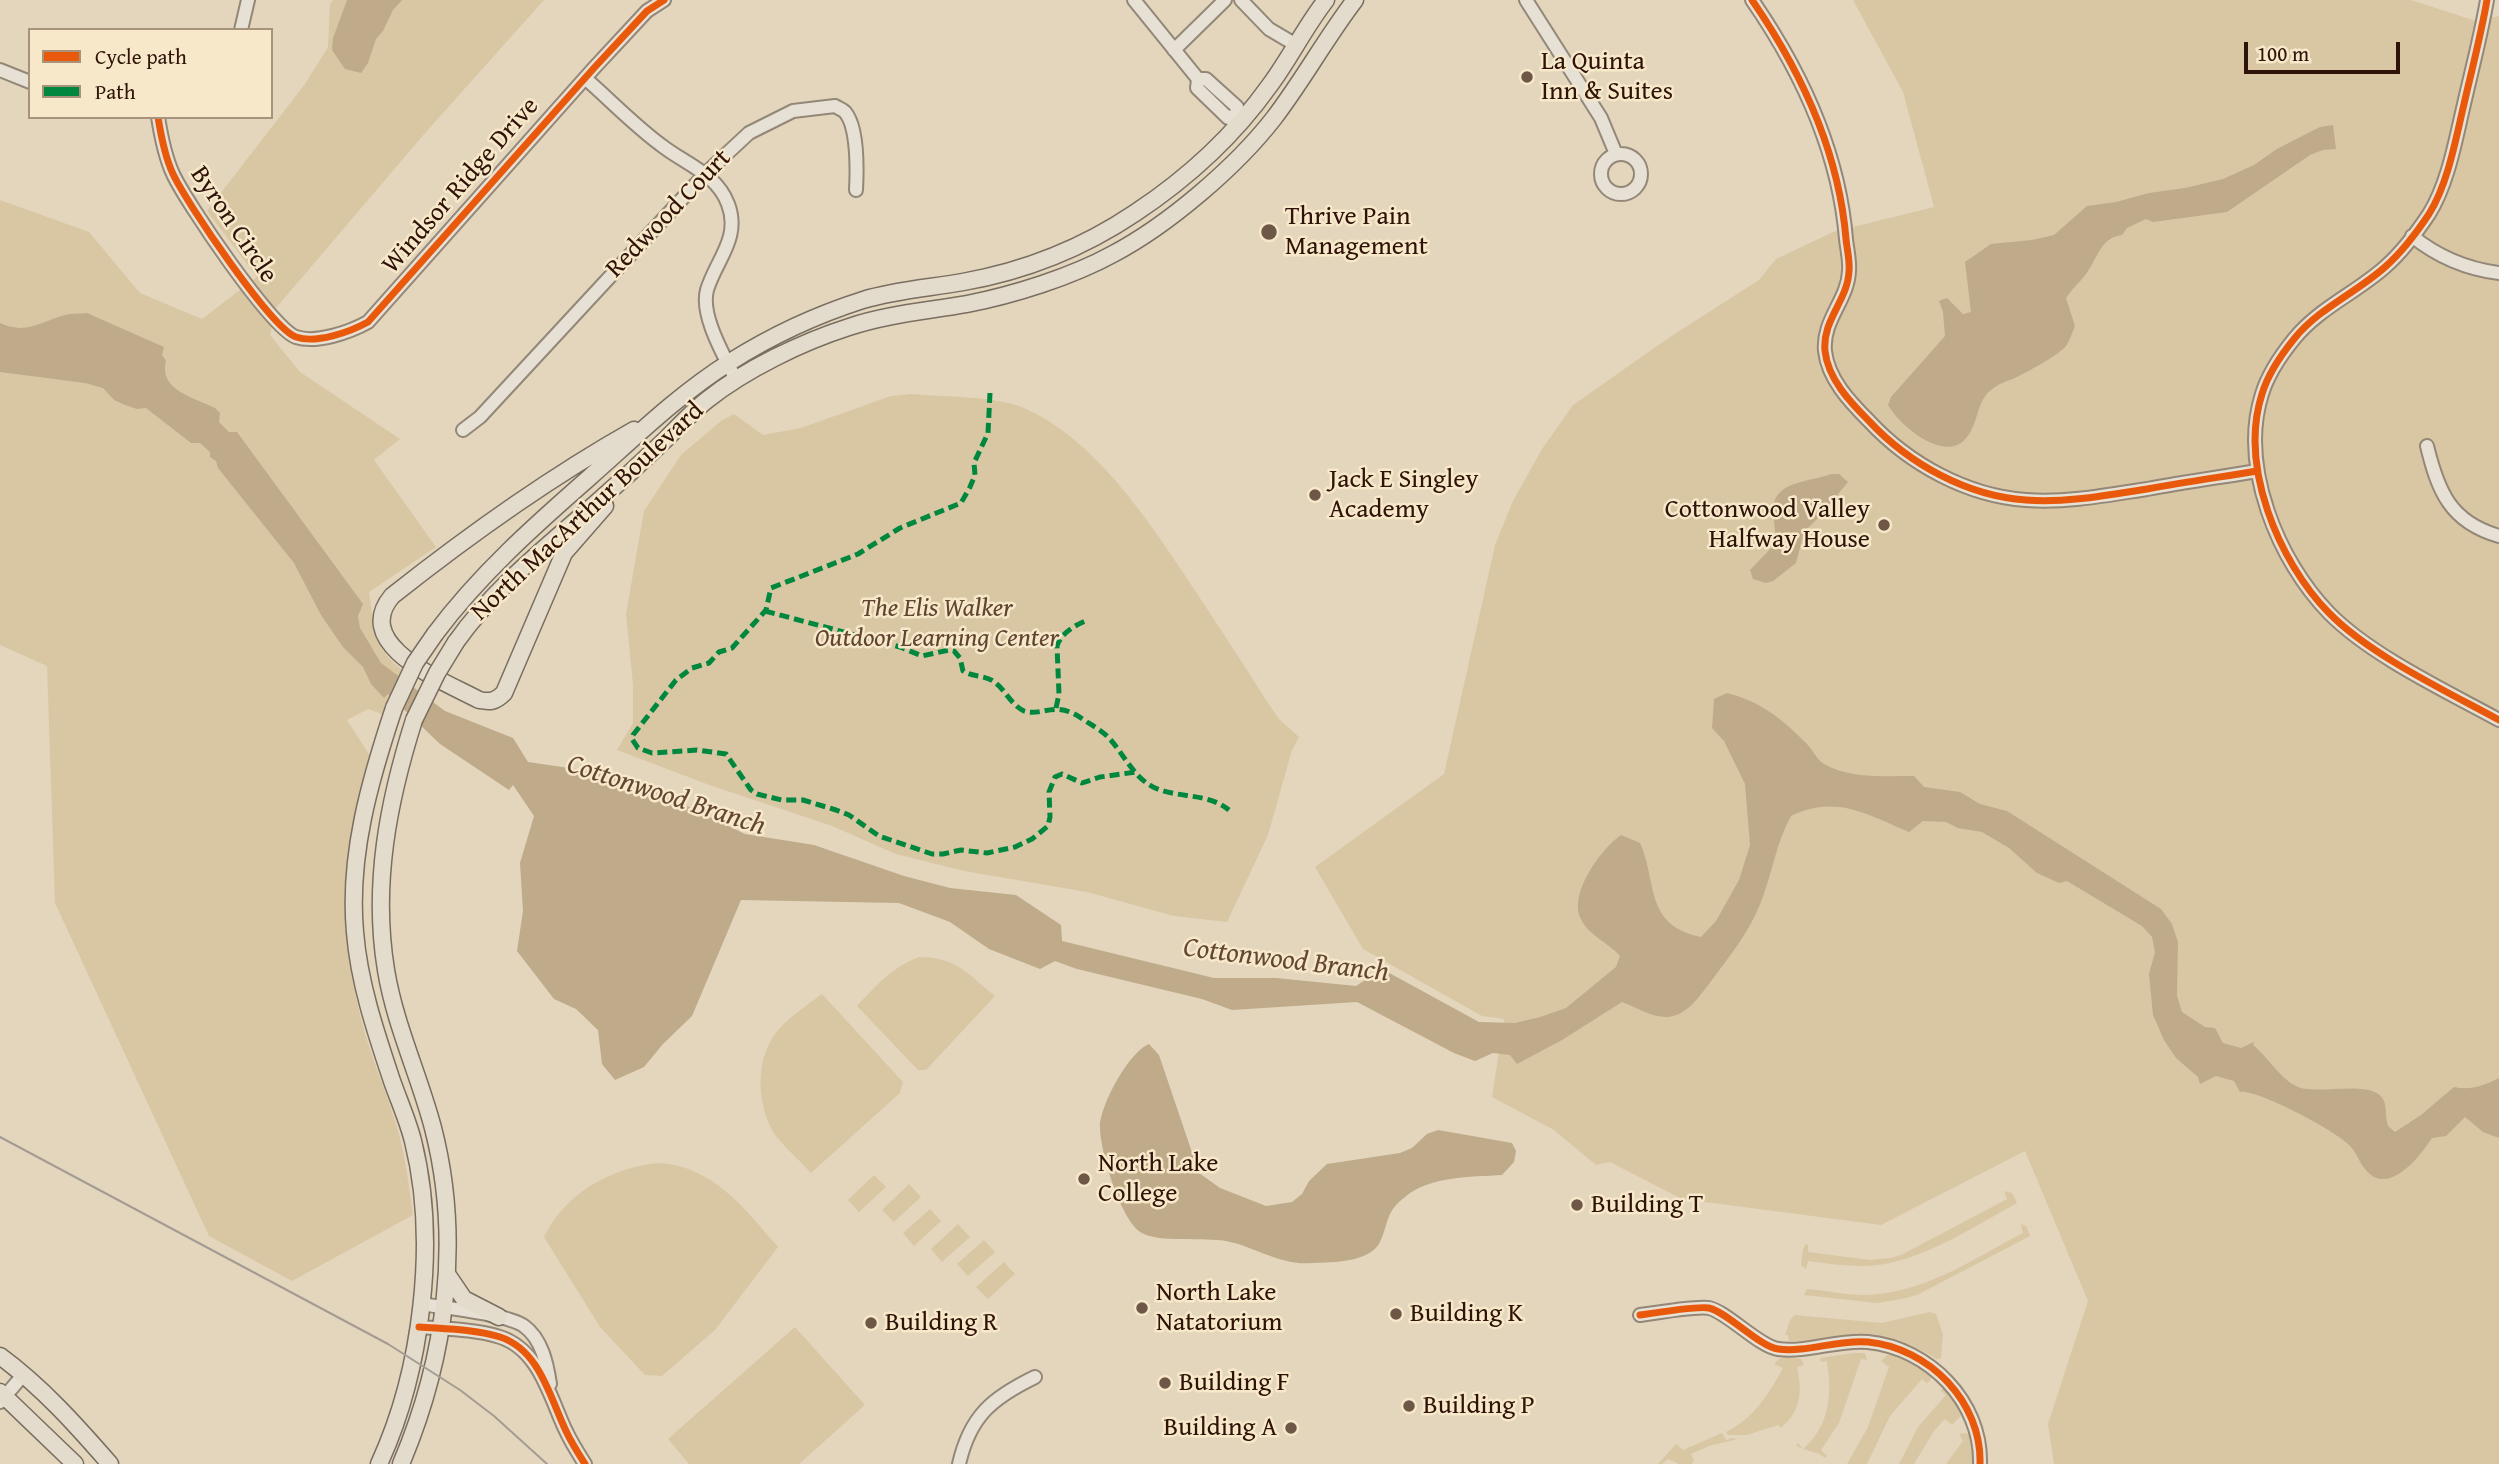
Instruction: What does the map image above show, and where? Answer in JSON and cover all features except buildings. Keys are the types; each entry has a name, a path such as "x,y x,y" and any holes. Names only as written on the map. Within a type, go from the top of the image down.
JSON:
{"main road":[{"name":"North MacArthur Boulevard","path":"379,1464 400,1407 419,1327 424,1255 421,1177 412,1139 369,1009 355,930 354,889 366,803 394,708 415,663 460,601 498,560 664,413 728,363 775,335 866,299 898,291 993,276 1045,260 1087,243 1178,182 1216,150 1240,117 1270,85 1326,0"},
{"name":"North MacArthur Boulevard","path":"401,1464 418,1425 428,1392 445,1308 447,1218 433,1131 400,1027 386,970 380,892 384,846 394,793 414,720 456,642 476,614 499,589 635,469 707,401 736,380 799,347 848,327 881,318 968,304 1051,280 1113,254 1192,199 1240,157 1273,119 1355,0"},
{"path":"1178,182 1192,199"},
{"path":"635,469 564,553 504,693 498,699 491,702 479,700 407,661 389,644 384,632 382,612 392,596 458,544 507,510 604,446 664,413"},
{"path":"447,1275 464,1299 499,1317"},
{"path":"0,1356 24,1374 72,1421 110,1464"},
{"path":"2,1396 75,1464"}],"street":[{"path":"242,28 248,0"},
{"name":"Windsor Ridge Drive","path":"268,314 295,337 321,338 351,331 368,322 585,78 647,11 664,0"},
{"path":"1134,0 1198,79 1206,79 1237,107 1240,117"},
{"path":"1174,50 1225,0"},
{"path":"1241,0 1269,29 1296,45"},
{"path":"1526,0 1601,118 1616,154"},
{"path":"1752,0 1776,36 1809,100 1832,161 1845,224 1849,272 1844,291 1824,335 1825,354 1833,378 1880,434 1915,460 1949,480 1986,493 2024,500 2053,501 2101,496 2257,471"},
{"path":"2487,0 2453,151 2429,215 2385,267 2312,318 2292,340 2272,370 2261,396 2256,436 2257,471 2283,549 2329,613 2375,649 2499,720"},
{"path":"0,70 28,81"},
{"path":"585,78 662,146 706,173 728,204 732,230 723,259 707,290 706,304 708,318 736,380"},
{"name":"Redwood Court","path":"463,430 480,416 706,173 748,133 793,111 835,106 845,113 852,128 857,165 856,190"},
{"name":"Byron Circle","path":"158,119 167,160 179,186 268,314"},
{"path":"2412,236 2438,255 2463,266 2499,273"},
{"path":"2427,446 2442,495 2480,530 2499,536"},
{"path":"422,1304 499,1317 523,1325 537,1341 547,1363 552,1399"},
{"path":"1640,1315 1709,1308 1776,1350 1867,1342 1898,1348 1932,1367 1966,1406 1981,1444 1980,1464"},
{"path":"419,1327 500,1337 515,1344 541,1374 566,1432 585,1464"},
{"path":"2,1396 24,1374"},
{"path":"959,1464 965,1441 979,1415 1003,1394 1035,1377"}],"green space":[{"path":"333,0 544,0 426,132 276,308 270,335 300,372 400,439 374,460 436,547 369,592 374,626 381,646 386,655 404,671 384,715 368,709 347,720 370,756 355,823 351,858 348,927 351,962 364,1030 401,1142 413,1215 292,1281 209,1236 55,903 47,666 0,645 0,200 89,232 140,293 202,319 257,277 207,211 305,84 328,47 330,4"},
{"path":"1853,0 2411,0 2476,21 2499,16 2499,1464 2054,1464 2048,1424 2088,1301 2025,1151 1881,1225 1682,1199 1610,1162 1596,1165 1554,1130 1492,1097 1504,1019 1482,1016 1363,949 1315,867 1444,774 1495,545 1513,501 1542,449 1573,405 1670,337 1759,280 1776,259 1833,232 1934,207 1903,92"},
{"name":"The Elis Walker Outdoor Learning Center","path":"912,394 985,399 1024,408 1050,422 1099,462 1141,512 1279,719 1299,737 1292,750 1268,835 1227,922 1174,916 1087,892 964,871 896,854 832,826 712,786 617,750 633,723 633,685 626,614 644,511 681,455 721,421 734,414 763,435 801,428 891,396"},
{"path":"919,957 943,960 961,968 995,996 926,1070 918,1070 857,1006 893,972"},
{"path":"822,994 903,1082 900,1093 811,1173 771,1128 763,1104 761,1077 762,1064 771,1039 794,1015"},
{"path":"661,1163 680,1166 713,1182 741,1205 778,1247 715,1330 662,1376 645,1375 600,1327 544,1237 564,1207 592,1185 625,1170"},
{"path":"874,1175 886,1187 859,1212 848,1200"},
{"path":"909,1184 921,1197 894,1222 882,1210"},
{"path":"2004,1191 2012,1193 2017,1203 1913,1256 1869,1266 1808,1261 1806,1269 1801,1265 1806,1244 1808,1252 1870,1260 1903,1254 2007,1199"},
{"path":"930,1209 941,1221 914,1246 903,1233"},
{"path":"958,1224 970,1237 942,1262 931,1249"},
{"path":"2021,1224 2026,1226 2030,1236 1917,1295 1877,1303 1804,1295 1807,1289 1869,1295 1916,1286 1953,1271 2023,1233"},
{"path":"984,1240 995,1252 968,1276 957,1264"},
{"path":"1004,1262 1015,1274 988,1299 976,1287"},
{"path":"1930,1312 1936,1314 1943,1334 1941,1358 1937,1359 1917,1348 1874,1336 1789,1341 1788,1335 1785,1335 1790,1320 1795,1315 1882,1323"},
{"path":"795,1327 865,1405 799,1464 689,1464 668,1439"},
{"path":"1865,1353 1867,1360 1861,1359 1839,1423 1821,1450 1827,1456 1825,1458 1803,1449 1819,1430 1827,1409 1827,1361 1821,1362 1820,1358"},
{"path":"1895,1354 1926,1369 1931,1375 1930,1381 1927,1383 1922,1379 1890,1416 1867,1464 1847,1464 1868,1427 1889,1367 1881,1361 1887,1355"},
{"path":"1786,1357 1801,1359 1804,1365 1797,1367 1799,1400 1788,1421 1781,1428 1778,1425 1747,1435 1728,1435 1726,1432 1745,1420 1766,1396 1783,1368 1774,1364"},
{"path":"1940,1390 1949,1390 1962,1412 1960,1417 1952,1425 1945,1419 1934,1431 1914,1464 1899,1464 1918,1427 1946,1395"},
{"path":"1722,1433 1726,1440 1738,1439 1709,1446 1691,1454 1694,1461 1691,1464 1679,1464 1668,1459 1658,1464 1676,1444 1683,1450"},
{"path":"1966,1433 1973,1438 1975,1464 1946,1464 1963,1441 1959,1434"}],"shaded area":[{"path":"347,0 402,0 376,39 368,63 361,73 345,69 332,50 333,38"},
{"path":"2333,125 2336,149 2310,155 2227,212 2153,222 2146,219 2105,243 2086,275 2066,298 2075,326 2066,346 2042,363 1991,390 1983,400 1971,431 1958,445 1947,447 1924,439 1902,423 1888,405 1891,397 1945,336 1939,301 1947,298 1963,314 1971,312 1965,262 1991,244 2054,235 2087,206 2223,179 2254,165 2277,149 2320,127"},
{"path":"87,313 164,347 162,355 166,361 165,371 173,386 215,408 220,413 219,422 229,432 237,432 363,604 358,616 360,628 381,663 445,711 513,738 528,762 624,776 745,834 814,845 904,876 950,888 1016,895 1061,925 1062,941 1214,978 1276,978 1356,986 1382,969 1479,1022 1515,1023 1566,1008 1616,967 1620,956 1588,930 1578,909 1579,897 1589,873 1604,851 1621,835 1640,843 1656,901 1661,913 1670,923 1701,937 1716,921 1739,880 1750,845 1745,784 1724,741 1712,728 1714,699 1727,693 1751,701 1771,712 1809,746 1819,760 1834,769 1857,774 1914,776 1924,787 1960,792 1980,804 2007,811 2161,909 2172,924 2178,942 2177,996 2182,1012 2205,1027 2215,1028 2223,1043 2241,1048 2254,1042 2253,1045 2280,1073 2298,1087 2357,1089 2377,1093 2384,1102 2388,1126 2395,1132 2421,1115 2454,1087 2477,1087 2499,1078 2499,1138 2483,1132 2465,1117 2446,1136 2432,1138 2420,1155 2402,1172 2383,1179 2374,1177 2365,1169 2350,1146 2314,1122 2263,1097 2240,1092 2234,1081 2216,1076 2200,1084 2198,1077 2176,1058 2153,1015 2149,974 2155,952 2152,937 2142,926 2067,881 2059,883 2037,873 2009,848 1982,832 1958,828 1946,822 1923,821 1909,832 1852,809 1837,807 1807,810 1791,816 1761,902 1750,924 1709,984 1686,1009 1675,1016 1662,1017 1622,1002 1562,1040 1517,1064 1510,1055 1493,1053 1475,1061 1454,1053 1357,1002 1232,1010 1202,999 1077,969 1055,961 1040,969 989,949 950,922 899,903 741,900 692,1016 644,1067 615,1080 602,1064 598,1030 576,1009 554,999 517,951 523,911 520,863 534,816 513,785 509,790 440,744 388,694 384,698 371,684 363,667 343,647 321,615 294,563 218,468 216,461 210,457 210,452 200,443 191,443 146,408 137,409 114,400 103,388 85,383 0,372 0,323 25,328 65,315"},
{"path":"1839,474 1848,482 1804,532 1796,563 1773,581 1766,583 1753,579 1750,570 1776,543 1773,509 1780,492 1795,484"},
{"path":"1149,1044 1159,1055 1199,1173 1220,1188 1266,1206 1292,1202 1327,1164 1400,1153 1412,1148 1427,1134 1438,1130 1512,1143 1516,1151 1514,1162 1502,1175 1438,1181 1415,1190 1394,1208 1375,1249 1350,1260 1290,1262 1226,1241 1150,1236 1134,1226 1119,1201 1108,1168 1100,1127 1101,1117 1117,1080 1133,1057"}],"tram line":[{"path":"0,1137 388,1344 460,1390 494,1416 547,1464"}],"marked path":[{"path":"990,393 988,433 974,463 975,475 961,503 900,528 858,554 771,588 766,610 732,648 719,652 709,663 692,668 676,680 632,739 638,748 652,753 697,750 726,754 751,790 757,794 782,800 803,800 836,810 849,815 879,836 932,854 961,850 987,853 1015,847 1032,839 1048,826 1049,792 1055,777 1062,774 1082,783 1100,777 1136,772"},
{"path":"765,611 900,647 922,656 954,651 960,658 963,671 993,681 1024,711 1064,710 1098,729 1113,742 1139,777 1153,787 1211,800 1229,810"},
{"path":"1056,708 1059,694 1057,646 1069,630 1088,620"}],"cycle path":[{"path":"158,119 166,154 181,189 211,236 268,312 296,337 313,339 333,336 368,322 594,68 647,11 664,0"},
{"path":"1752,0 1786,55 1815,114 1826,144 1842,207 1849,271 1848,281 1825,340 1830,371 1848,398 1885,437 1921,464 1961,485 2026,500 2087,498 2257,471"},
{"path":"2487,0 2454,146 2436,202 2414,235 2391,261 2315,318 2284,352 2271,372 2262,394 2256,422 2256,451 2260,481 2279,540 2311,592 2329,613 2387,658 2499,720"},
{"path":"1640,1315 1709,1308 1762,1342 1778,1349 1868,1342 1890,1346 1912,1355 1948,1382 1962,1400 1978,1441 1980,1464"},
{"path":"419,1327 490,1334 514,1343 542,1376 568,1435 585,1464"}],"place":[{"name":"La Quinta Inn & Suites","path":"1527,77"},
{"name":"Thrive Pain Management","path":"1269,232"},
{"name":"Jack E Singley Academy","path":"1315,495"},
{"name":"Cottonwood Valley Halfway House","path":"1884,525"},
{"name":"North Lake College","path":"1084,1179"},
{"name":"Building T","path":"1577,1205"},
{"name":"North Lake Natatorium","path":"1142,1308"},
{"name":"Building K","path":"1396,1314"},
{"name":"Building R","path":"871,1323"},
{"name":"Building F","path":"1165,1383"},
{"name":"Building P","path":"1409,1406"},
{"name":"Building A","path":"1291,1428"}],"water label":[{"name":"Cottonwood Branch","path":"666,796"},
{"name":"Cottonwood Branch","path":"1286,961"}]}
